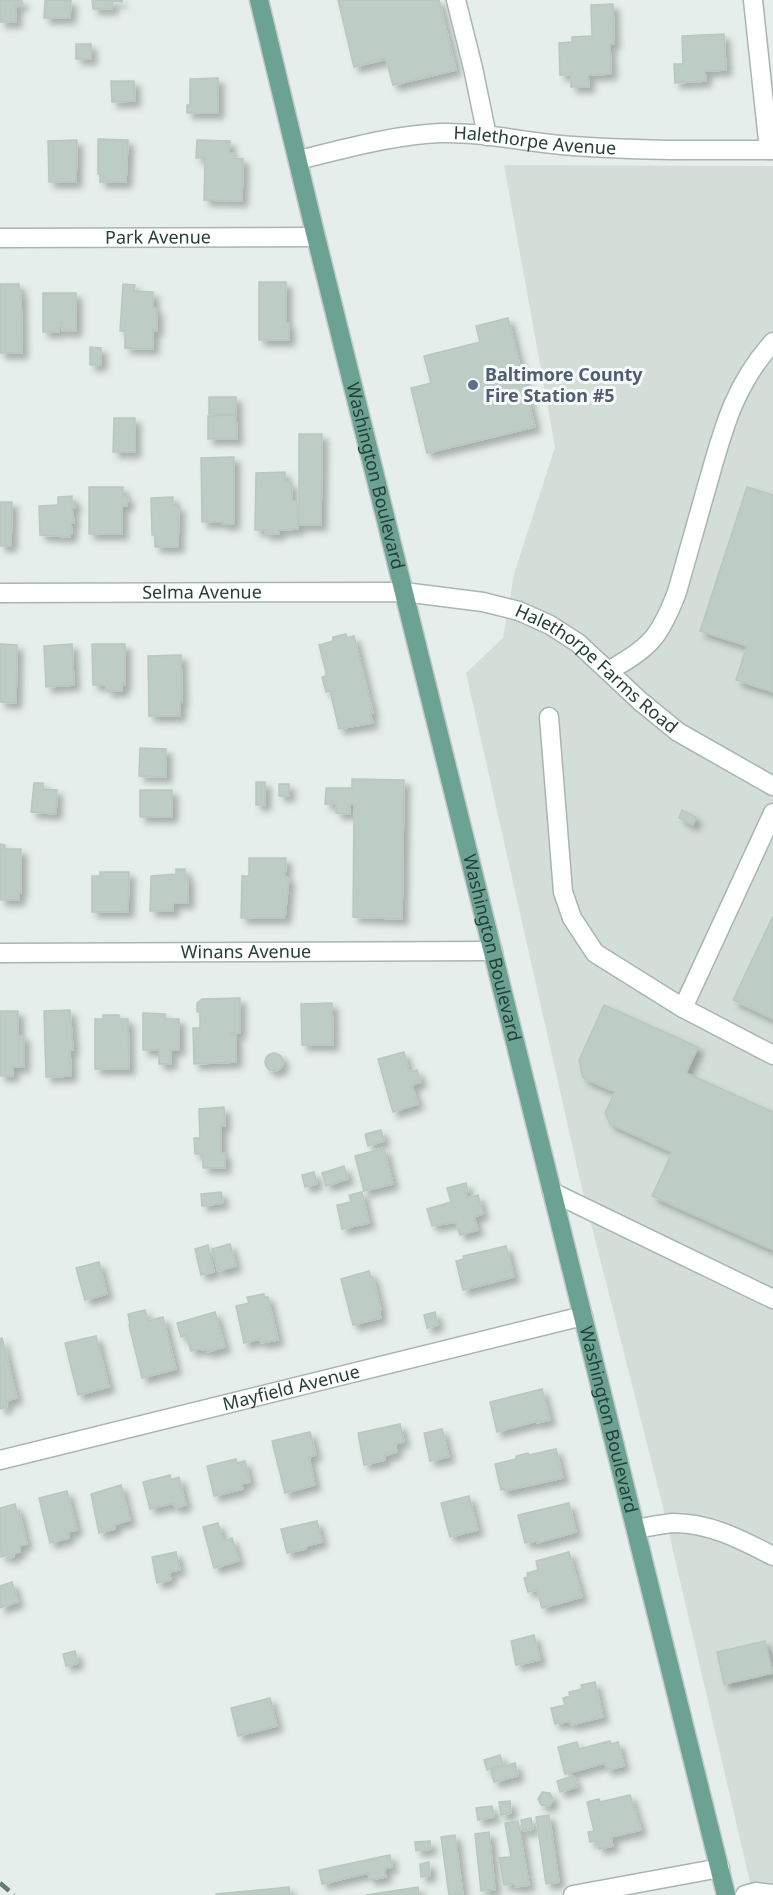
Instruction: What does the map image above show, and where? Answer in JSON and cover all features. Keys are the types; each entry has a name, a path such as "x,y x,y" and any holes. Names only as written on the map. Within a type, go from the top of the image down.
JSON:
{"main road":[{"name":"Washington Boulevard","path":"259,0 726,1895"}],"street":[{"path":"456,0 487,135"},
{"path":"753,0 771,150"},
{"name":"Halethorpe Avenue","path":"298,160 411,135 442,133 487,135 556,145 632,150 771,150"},
{"name":"Park Avenue","path":"0,238 316,237"},
{"path":"608,671 637,655 653,640 666,620 677,592 727,417 742,383 773,342"},
{"name":"Selma Avenue","path":"0,593 404,592"},
{"name":"Halethorpe Farms Road","path":"404,592 483,602 519,610 550,625 578,643 640,701 678,732 773,786"},
{"path":"549,717 563,892 572,918 595,953 683,1008 773,1055"},
{"path":"683,1008 773,813"},
{"name":"Winans Avenue","path":"0,953 493,951"},
{"path":"552,1192 773,1299"},
{"name":"Mayfield Avenue","path":"0,1460 583,1316"},
{"path":"636,1529 671,1523 695,1524 721,1530 773,1556"},
{"path":"573,1895 720,1868"},
{"path":"745,1895 756,1892 773,1894"}],"shaded area":[{"path":"504,165 773,166 773,1895 753,1895 661,1499 580,1180 466,673 503,638 514,574 555,447"}],"building":[{"path":"0,0 22,0 22,5 16,5 16,22 0,22"},
{"path":"45,0 71,0 70,18 44,18"},
{"path":"92,0 122,0 122,2 113,1 112,9 93,9"},
{"path":"338,0 439,0 456,70 393,85 386,59 354,67"},
{"path":"613,4 614,44 610,44 611,74 588,75 589,87 571,87 571,75 560,75 559,43 572,42 572,37 592,36 591,5"},
{"path":"724,34 726,70 705,71 706,81 675,83 674,64 683,64 682,36"},
{"path":"76,44 91,44 91,59 76,59"},
{"path":"218,78 218,113 187,113 187,105 190,105 190,79"},
{"path":"111,81 134,81 135,101 112,102"},
{"path":"98,139 128,140 126,182 100,182"},
{"path":"77,140 76,182 49,182 48,141"},
{"path":"197,140 230,141 229,153 234,153 234,158 243,159 242,201 204,200 205,158 196,158"},
{"path":"259,282 286,282 286,323 289,323 289,340 259,340"},
{"path":"0,284 19,284 22,353 0,353"},
{"path":"123,284 135,285 134,291 153,292 153,308 157,309 157,331 153,331 153,349 125,348 125,331 120,331"},
{"path":"43,293 76,293 76,331 62,331 62,322 60,322 59,332 43,332"},
{"name":"Baltimore County Fire Station #5","path":"508,318 535,427 427,453 411,388 431,383 424,356 480,342 476,326"},
{"path":"90,347 101,348 101,365 90,365"},
{"path":"209,397 236,397 236,414 209,414"},
{"path":"236,415 237,439 208,439 208,416"},
{"path":"114,418 135,418 135,452 113,452"},
{"path":"299,434 322,434 321,525 299,525"},
{"path":"234,457 234,524 202,522 201,458"},
{"path":"285,472 285,481 291,483 292,501 297,501 298,529 279,530 279,534 265,534 266,530 255,530 256,473"},
{"path":"89,487 123,487 123,496 128,496 127,506 122,506 122,534 89,534"},
{"path":"747,487 773,495 773,692 736,680 747,646 700,631"},
{"path":"72,496 75,508 72,508 74,523 71,523 70,537 40,535 39,506 58,505 58,497"},
{"path":"173,497 173,506 179,506 178,547 155,547 155,535 152,535 151,498"},
{"path":"0,502 12,502 11,546 0,546"},
{"path":"346,634 347,638 354,636 373,713 370,714 373,723 339,729 330,691 326,692 322,677 326,676 326,672 319,645 333,641 333,637"},
{"path":"0,644 17,645 16,703 0,702"},
{"path":"72,644 74,685 46,687 44,646"},
{"path":"92,644 125,644 125,685 122,685 122,691 107,691 106,685 93,685"},
{"path":"181,655 180,716 149,716 148,656"},
{"path":"140,748 166,749 166,777 139,776"},
{"path":"352,779 404,780 402,919 353,917 354,804 350,804 350,814 336,813 336,804 325,804 326,788 352,788"},
{"path":"256,782 265,782 265,805 256,805"},
{"path":"34,783 43,783 43,789 57,790 56,814 31,812"},
{"path":"279,784 289,784 289,796 279,796"},
{"path":"140,790 172,790 172,817 140,817"},
{"path":"682,810 696,817 693,825 679,818"},
{"path":"0,844 5,845 5,849 21,849 19,900 0,900"},
{"path":"249,858 286,858 285,877 289,878 285,918 241,918 242,876 249,876"},
{"path":"176,869 185,869 185,877 188,877 188,903 173,903 173,911 150,911 151,876 176,874"},
{"path":"100,872 129,872 128,912 92,912 92,876 100,876"},
{"path":"773,916 773,1019 733,1000"},
{"path":"240,998 240,1033 230,1033 230,1035 236,1035 236,1062 194,1064 193,1028 200,1028 200,1012 197,1012 197,1003 202,999"},
{"path":"332,1003 333,1045 302,1045 301,1004"},
{"path":"604,1005 698,1047 686,1073 773,1112 773,1250 652,1196 672,1152 610,1124 605,1113 615,1092 583,1078 579,1060"},
{"path":"70,1010 73,1050 70,1050 71,1076 46,1077 44,1011"},
{"path":"0,1011 18,1011 18,1036 24,1036 24,1067 13,1067 13,1076 0,1076"},
{"path":"143,1013 165,1014 165,1019 179,1019 179,1050 171,1050 171,1064 159,1064 159,1050 143,1050"},
{"path":"103,1015 119,1015 119,1019 128,1019 129,1069 95,1069 95,1019 103,1019"},
{"path":"404,1052 409,1072 417,1070 421,1082 412,1085 418,1104 393,1112 378,1059"},
{"path":"274,1053 282,1058 283,1062 278,1070 274,1071 266,1066 265,1062 270,1054"},
{"path":"224,1107 225,1126 221,1126 221,1153 225,1153 225,1168 203,1168 203,1154 195,1154 194,1138 200,1138 199,1109"},
{"path":"381,1130 384,1141 368,1146 365,1134"},
{"path":"384,1148 393,1184 364,1191 355,1156"},
{"path":"344,1166 348,1179 326,1186 322,1173"},
{"path":"314,1172 317,1184 305,1187 302,1175"},
{"path":"466,1183 467,1198 478,1195 483,1214 474,1217 478,1230 460,1235 456,1222 432,1226 427,1209 451,1202 447,1188"},
{"path":"221,1192 223,1203 202,1206 201,1194"},
{"path":"362,1192 369,1223 342,1229 337,1205 351,1202 349,1195"},
{"path":"230,1244 236,1266 218,1271 212,1249"},
{"path":"208,1245 214,1272 201,1275 195,1249"},
{"path":"506,1246 514,1277 463,1290 456,1261 464,1259 463,1256"},
{"path":"99,1262 107,1294 85,1300 76,1268"},
{"path":"369,1271 373,1277 381,1318 353,1325 341,1279"},
{"path":"264,1294 264,1297 268,1297 278,1340 261,1343 260,1339 244,1343 236,1306 249,1303 247,1297"},
{"path":"145,1310 148,1321 163,1317 176,1369 142,1378 128,1314"},
{"path":"215,1312 225,1347 207,1352 206,1349 201,1348 191,1351 186,1335 181,1337 177,1323"},
{"path":"435,1312 438,1325 427,1328 424,1315"},
{"path":"96,1336 109,1387 78,1395 65,1343"},
{"path":"2,1338 17,1398 6,1401 7,1407 0,1409 0,1339"},
{"path":"542,1389 550,1420 537,1423 537,1421 497,1432 490,1402"},
{"path":"400,1424 404,1442 395,1444 397,1452 384,1456 385,1460 364,1465 358,1433"},
{"path":"442,1429 449,1457 430,1461 424,1433"},
{"path":"310,1432 316,1455 309,1457 315,1485 285,1493 272,1441"},
{"path":"556,1449 563,1478 501,1490 495,1464 516,1459 516,1456 528,1453 529,1455"},
{"path":"236,1459 237,1463 245,1461 250,1482 241,1484 243,1489 214,1496 207,1466"},
{"path":"170,1475 171,1480 179,1477 186,1505 175,1508 174,1503 150,1509 143,1482"},
{"path":"121,1485 130,1520 114,1525 115,1529 99,1533 91,1494"},
{"path":"67,1491 77,1530 68,1532 69,1538 50,1543 39,1498"},
{"path":"469,1496 478,1530 450,1537 441,1503"},
{"path":"569,1503 576,1532 537,1543 537,1541 525,1543 518,1515"},
{"path":"15,1504 17,1512 19,1511 27,1544 19,1546 20,1552 13,1554 14,1557 9,1558 8,1555 1,1557 0,1508"},
{"path":"317,1521 322,1542 306,1546 306,1549 287,1553 281,1529"},
{"path":"218,1523 223,1541 232,1538 239,1561 214,1568 203,1527"},
{"path":"176,1552 180,1570 169,1572 171,1580 157,1583 152,1557"},
{"path":"569,1552 582,1597 542,1608 537,1590 528,1592 524,1578 528,1577 527,1573 538,1570 536,1561"},
{"path":"12,1582 18,1602 0,1608 0,1586"},
{"path":"534,1635 540,1660 516,1665 511,1641"},
{"path":"765,1641 773,1673 724,1684 717,1652"},
{"path":"75,1651 78,1663 66,1666 63,1654"},
{"path":"595,1682 603,1717 571,1725 570,1721 555,1724 551,1708 565,1705 563,1698 570,1696 569,1692 582,1689 581,1685"},
{"path":"270,1698 277,1726 238,1736 231,1708"},
{"path":"610,1741 611,1744 618,1742 624,1766 607,1770 605,1763 565,1774 558,1747 577,1742 579,1749"},
{"path":"500,1755 503,1765 487,1770 484,1760"},
{"path":"515,1763 518,1776 494,1782 491,1770"},
{"path":"573,1776 577,1787 560,1792 557,1781"},
{"path":"542,1792 550,1793 553,1800 549,1806 541,1805 538,1799"},
{"path":"630,1795 641,1830 611,1837 613,1846 599,1849 597,1841 590,1842 588,1832 594,1831 587,1802 599,1799 600,1802"},
{"path":"510,1801 511,1813 501,1815 499,1802"},
{"path":"492,1806 494,1817 478,1820 476,1808"},
{"path":"549,1815 559,1882 546,1884 536,1817"},
{"path":"531,1818 533,1829 523,1831 521,1820"},
{"path":"518,1821 529,1885 515,1887 515,1884 504,1885 499,1858 511,1857 505,1823"},
{"path":"489,1832 495,1890 481,1891 475,1834"},
{"path":"455,1835 463,1895 449,1895 441,1837"},
{"path":"430,1841 431,1849 416,1851 415,1842"},
{"path":"390,1855 392,1867 384,1869 386,1877 370,1880 368,1873 322,1884 319,1870"},
{"path":"429,1862 430,1876 421,1877 420,1864"},
{"path":"289,1887 290,1895 216,1895 216,1894"},
{"path":"418,1887 419,1895 366,1895"}],"railway":[{"path":"0,1883 14,1895"}],"place":[{"name":"Baltimore County Fire Station #5","path":"473,385"}]}
